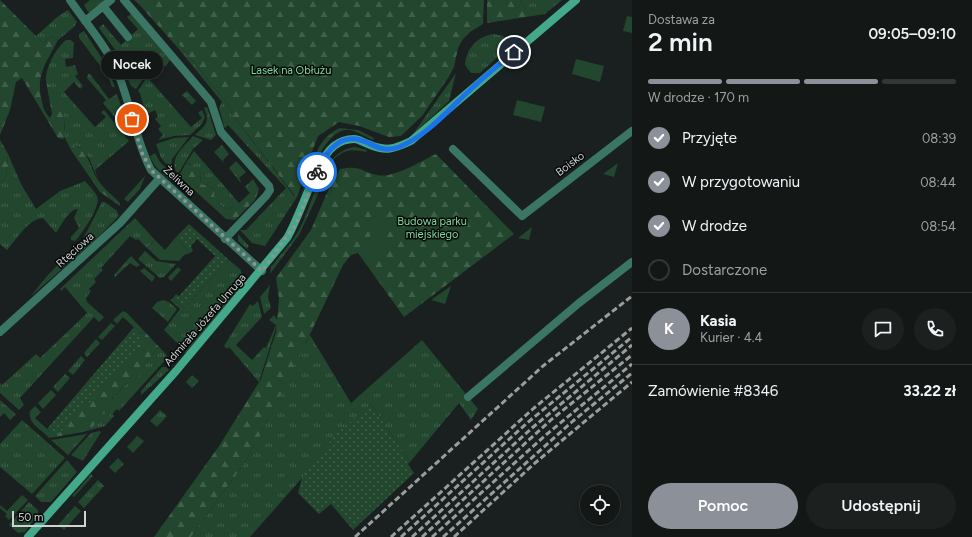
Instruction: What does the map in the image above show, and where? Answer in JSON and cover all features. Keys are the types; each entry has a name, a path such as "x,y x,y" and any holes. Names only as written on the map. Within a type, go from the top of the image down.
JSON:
{"street":[{"name":"Żeliwna","path":"70,0 116,70 142,153 151,170 159,179 262,271"},
{"path":"85,21 111,0"},
{"path":"124,0 211,102 221,132 269,186 270,190 266,196 225,239"},
{"name":"Admirała Józefa Unruga","path":"28,537 176,371 262,271 296,224 320,166 334,146 344,140 355,139 379,149 390,149 412,141 576,0"},
{"path":"103,6 128,36"},
{"name":"Boisko","path":"453,149 522,216 632,131"},
{"name":"Rtęciowa","path":"0,332 120,223 159,179"},
{"path":"468,397 579,303 632,262"}],"green space":[{"path":"0,0 43,43 52,36 58,40 43,69 40,92 44,108 50,118 52,114 46,81 64,119 65,137 63,139 58,138 22,78 16,82 10,110 0,135"},
{"path":"90,0 106,0 91,12 88,12 84,5"},
{"name":"Lasek na Obłużu","path":"134,0 484,0 483,24 470,32 463,39 458,48 454,67 450,75 422,116 401,136 389,137 359,126 339,122 318,136 295,196 232,114 228,104 177,42 178,48"},
{"path":"487,0 520,0 526,9 526,17 487,23"},
{"path":"520,0 562,0 545,14 526,17 526,9"},
{"path":"68,10 77,22 74,27 58,40 52,36 43,43 36,36 56,18"},
{"path":"131,14 170,60 166,66 156,66 145,76 136,89 131,86 116,51 99,28 103,24 121,45 138,29 127,17"},
{"path":"627,16 632,17 632,33 623,31"},
{"path":"84,31 105,63 115,87 112,87 108,76 79,38 79,34"},
{"path":"494,34 508,39 510,46 480,73 471,73 465,65 470,49 482,37"},
{"path":"66,40 71,40 74,43 73,58 65,59 66,67 75,65 78,74 75,76 83,86 80,89 74,82 64,92 95,127 106,117 101,112 104,110 129,141 95,170 98,180 89,158 78,146 71,147 71,150 63,134 65,129 64,119 46,81 49,64"},
{"path":"176,41 228,104 232,114 294,196 311,154 314,151 297,197 265,246 252,243 240,230 246,230 286,188 228,125 225,128 219,108 222,102 178,48"},
{"path":"576,59 604,66 600,82 572,74"},
{"path":"456,73 449,101 413,134"},
{"path":"88,74 90,74 109,99 117,94 132,138 103,103 106,100 87,78"},
{"path":"147,77 191,127 202,118 198,113 202,110 205,117 202,124 190,135 174,136 158,140 163,135 158,129 161,126 155,119 158,116 155,110 146,115 140,93 138,91"},
{"path":"187,91 196,101 192,105 182,95"},
{"path":"517,100 545,107 541,122 513,115"},
{"path":"207,107 216,135 211,140 195,135 206,123 207,117 204,108"},
{"path":"340,128 358,130 374,138 373,140 351,130 342,131 333,136 319,156 300,198 318,148 331,133"},
{"path":"193,136 203,140 193,149 178,174 174,163 181,149"},
{"path":"189,137 172,159 171,169 161,158 156,144 174,138"},
{"path":"0,140 8,154 6,177 0,184"},
{"path":"74,145 83,151 89,160 95,176 105,189 120,203 120,206 100,192 71,150 71,147"},
{"path":"222,145 229,154 223,160 224,163 214,152"},
{"path":"355,147 367,150 366,152 357,150 346,151 335,158 299,235 270,274 271,267 299,230 326,168 334,158 343,151"},
{"path":"194,151 239,203 250,193 245,187 253,179 259,189 238,208 235,206 226,209 215,201 213,196 215,190 207,184 203,185 200,181 201,177 190,164 186,163"},
{"path":"155,153 160,162 174,176 174,183 154,164 150,156"},
{"path":"8,154 21,184 36,209 60,191 85,181 95,192 98,200 97,206 86,226 75,241 71,240 71,237 79,228 74,218 78,209 68,215 56,233 43,218 32,222 27,226 7,250 0,244 0,184 6,177"},
{"name":"Budowa parku miejskiego","path":"436,154 514,234 404,317 358,253 351,255 343,265 293,370 247,459 191,537 154,537 219,446 261,379 276,332 279,299 276,278 311,230 330,186 340,169 357,168 384,176 407,169"},
{"path":"236,161 246,172 239,178 241,181 240,182 229,168"},
{"path":"186,163 195,167 201,174 200,181 203,185 207,184 215,190 214,196 216,201 226,209 235,206 238,207 259,189 255,200 235,220 226,219 179,176"},
{"path":"618,163 614,177 603,174"},
{"path":"145,176 140,189 128,202 124,199"},
{"path":"102,202 105,202 117,211 119,216 94,241 30,297 47,276 83,239"},
{"path":"135,218 155,240 147,248 138,239 136,240 130,236 101,268 103,270 94,279 96,282 89,289 91,291 86,298 87,302 104,317 99,322 94,317 20,398 24,405 19,410 0,393 0,383 2,385 36,354 40,358 87,313 65,287 61,291 60,289"},
{"path":"377,221 393,225 374,262 361,255"},
{"path":"189,224 229,260 184,308 173,298 176,294 179,296 215,256 197,239 191,246 193,251 190,253 176,237"},
{"path":"532,227 529,240 518,238"},
{"path":"238,234 249,246 247,249 238,241"},
{"path":"176,237 190,253 184,255 179,261 160,260 147,248 155,240 165,250"},
{"path":"145,251 156,261 176,264 164,277 160,278 138,259"},
{"path":"131,256 140,265 136,267 130,263 115,277 114,275"},
{"path":"229,260 241,270 242,279 186,347 182,348 164,330 180,309 170,300 173,298 184,308"},
{"path":"178,267 181,270 171,281 168,277"},
{"path":"144,268 155,277 152,282 140,271"},
{"path":"270,285 268,297 271,308 264,314 260,297"},
{"path":"451,286 445,304 431,300"},
{"path":"239,287 242,287 187,352 184,353"},
{"path":"163,300 169,302 177,309 168,322 152,308 157,302"},
{"path":"258,301 262,317 236,345 252,360 264,347 266,348 276,325 269,320 274,315 278,321 259,382 229,347 227,349 224,346 250,304 253,306"},
{"path":"123,311 127,313 145,332 141,334 123,317 117,324 113,320"},
{"path":"111,323 115,326 102,340 98,337"},
{"path":"134,327 145,338 87,406 85,404 56,437 47,429"},
{"path":"145,332 159,347 143,365 141,374 137,378 128,382 112,399 106,412 100,416 92,428 83,432 49,438 45,434 45,427 52,433 141,334"},
{"path":"310,335 351,403 422,340 478,409 471,420 459,403 410,462 371,404 310,469 250,537 191,537 247,459"},
{"path":"96,339 100,343 87,357 84,353"},
{"path":"159,347 166,354 167,358 119,411 117,409 112,414 114,416 105,426 83,432"},
{"path":"81,356 85,360 73,375 68,371"},
{"path":"162,367 166,367 169,370 141,395 141,391"},
{"path":"65,374 70,378 58,392 53,387"},
{"path":"192,375 199,381 192,388 186,382"},
{"path":"51,390 56,395 43,409 38,403"},
{"path":"0,400 16,414 10,420 4,413 0,417"},
{"path":"371,404 410,462 408,464 414,473 353,530 331,504 319,514 298,493 302,478 336,434"},
{"path":"35,406 41,412 35,418 45,427 45,434 32,422 30,411"},
{"path":"160,410 167,416 157,427 150,421"},
{"path":"22,420 65,458 32,494 0,467 0,444"},
{"path":"101,432 83,461 71,455 91,433"},
{"path":"87,434 68,455 51,440"},
{"path":"137,436 144,441 133,453 127,447"},
{"path":"118,458 124,464 115,473 109,467"},
{"path":"67,460 77,472 51,502 41,502 35,496"},
{"path":"91,474 93,476 74,497 72,496"},
{"path":"98,480 104,486 84,508 78,502"},
{"path":"22,495 28,500 9,520 5,516 7,514 0,508 0,505 7,511"},
{"path":"29,502 38,510 38,514 25,532 18,533 9,525"},
{"path":"75,506 81,511 64,530 58,525"}],"railway":[{"path":"355,537 543,366 632,296"},
{"path":"391,537 534,408 632,328"},
{"path":"401,537 527,423 632,337"},
{"path":"412,537 532,428 632,345"},
{"path":"422,537 552,419 632,355"},
{"path":"432,537 547,434 632,364"},
{"path":"443,537 573,421 632,373"},
{"path":"454,537 535,463 632,382"}],"way so far":[{"path":"132,119 142,153 151,170 159,179 262,271 296,224 317,172"}],"place":[{"name":"Nocek","path":"132,119"}],"route":[{"path":"317,172 326,155 334,146 344,140 355,139 379,149 399,147 412,141 514,52"}]}
